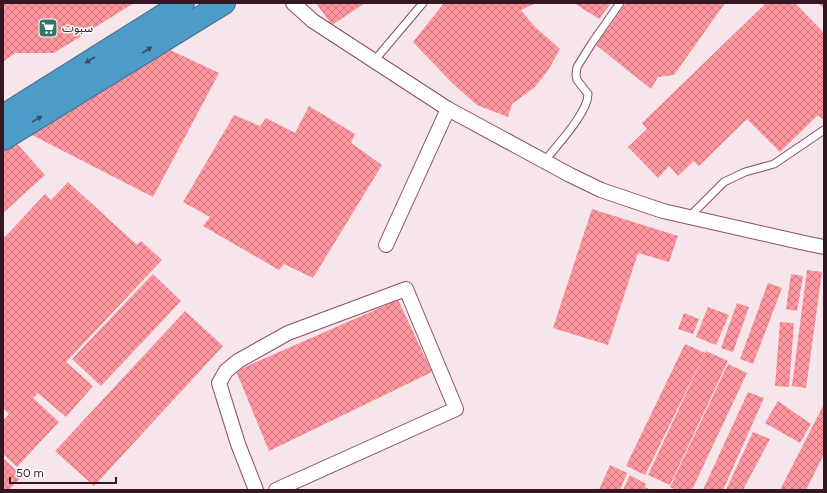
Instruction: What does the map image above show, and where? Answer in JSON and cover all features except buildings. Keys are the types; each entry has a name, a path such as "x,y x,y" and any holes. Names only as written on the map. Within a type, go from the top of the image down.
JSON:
{"highway":[{"path":"3,116 183,3"},
{"path":"3,138 224,3"}],"street":[{"path":"293,3 313,21 448,109 544,162 601,190 656,209 824,247"},
{"path":"386,244 448,109"},
{"path":"256,490 238,444 219,383 226,371 238,361 288,333 406,288 456,409 276,490"}],"lane":[{"path":"374,61 423,3"},
{"path":"544,162 584,111 588,101 588,94 577,80 577,67 620,3"},
{"path":"689,217 724,182 745,172 774,164 824,130"}],"place":[{"name":"سبوت","path":"48,28"}]}
